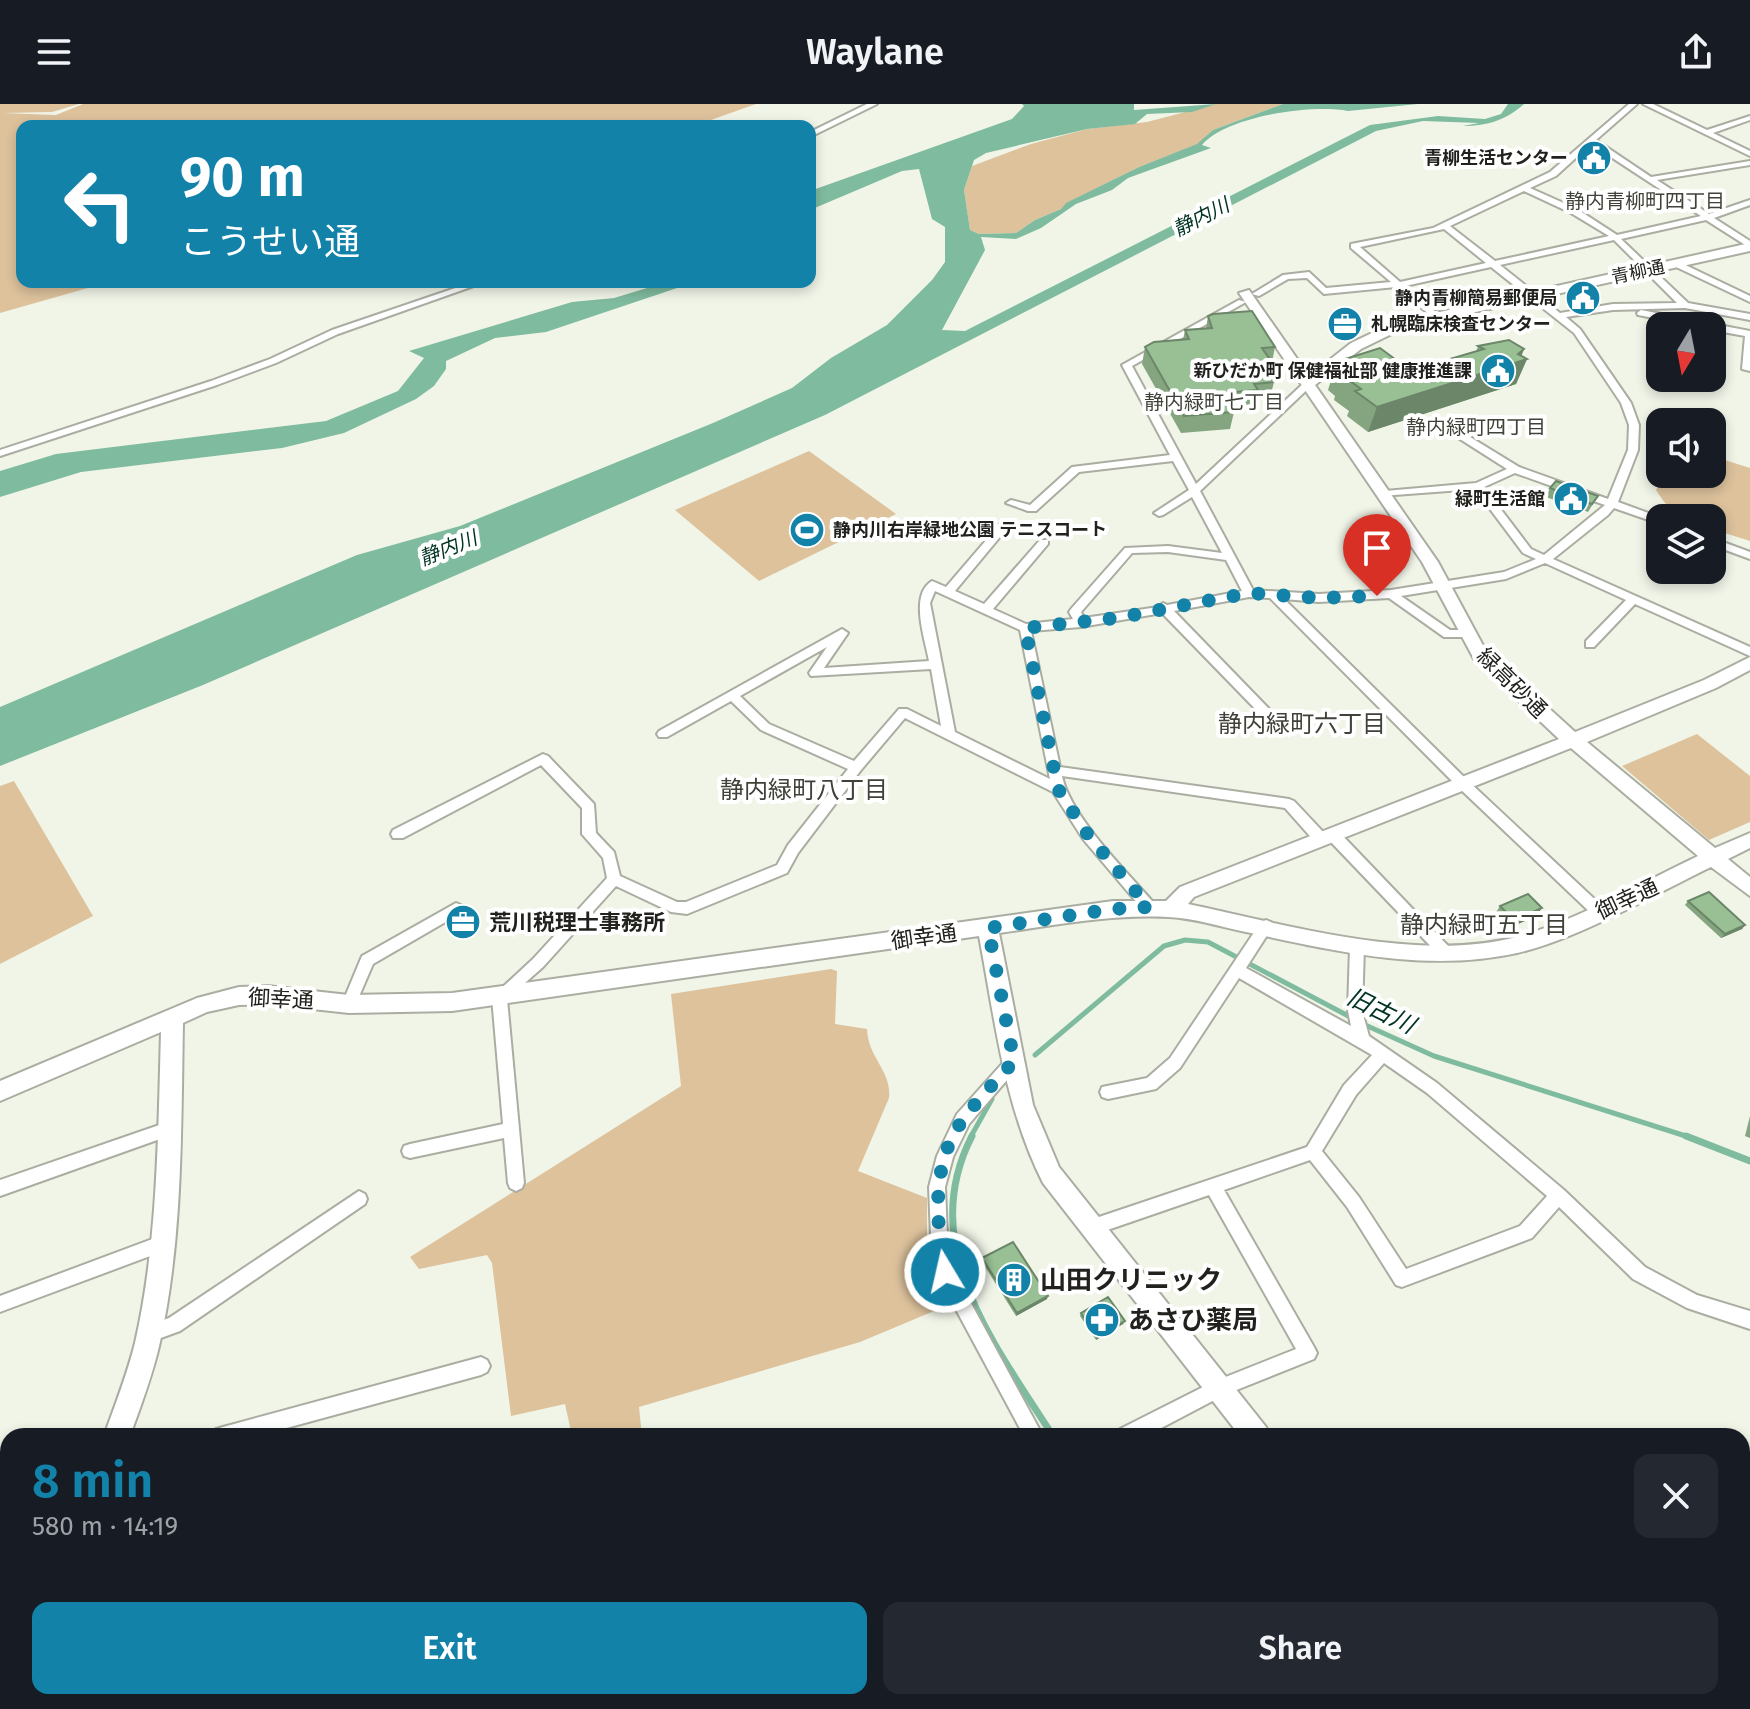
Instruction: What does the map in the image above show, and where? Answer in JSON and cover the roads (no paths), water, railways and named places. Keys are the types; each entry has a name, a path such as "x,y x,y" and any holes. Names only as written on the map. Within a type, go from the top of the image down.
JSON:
{"street":[{"path":"816,132 873,104"},
{"path":"1435,316 1402,284 1354,246 1445,226 1553,174 1633,104"},
{"path":"1647,104 1750,154"},
{"path":"1706,133 1750,118"},
{"path":"1590,140 1750,246"},
{"path":"1651,179 1750,163"},
{"path":"1524,188 1574,211 1614,236 1685,305"},
{"path":"1249,593 1127,365 1286,277 1309,275 1324,291 1402,284 1709,217 1750,202"},
{"path":"949,735 924,603 932,585 1025,628 1117,618 1249,593 1319,598 1391,594 1506,575 1546,559 1612,503 1633,450 1634,425 1626,403 1587,342 1445,226"},
{"name":"青柳通","path":"1308,384 1356,346 1400,325 1750,246"},
{"path":"1677,264 1750,299"},
{"path":"0,453 214,383 273,361 335,332 463,288"},
{"name":"緑高砂通","path":"1247,296 1385,494 1480,655 1512,688 1750,888"},
{"path":"1558,316 1613,307 1685,305 1750,317"},
{"path":"1613,307 1646,313"},
{"path":"1726,329 1750,335 1747,369"},
{"path":"1159,513 1194,491 1308,384"},
{"path":"1441,423 1515,469 1646,516"},
{"path":"1011,503 1032,509 1076,469 1177,457"},
{"path":"1385,494 1478,486 1515,469"},
{"path":"1478,486 1527,551 1633,599 1749,662"},
{"path":"948,592 1004,526"},
{"path":"986,609 1044,542"},
{"path":"1726,547 1750,556"},
{"path":"1081,623 1075,612 1129,550 1168,549 1229,557"},
{"path":"1391,594 1448,634 1466,633"},
{"path":"1273,595 1462,783 1599,912"},
{"path":"1590,644 1633,599"},
{"path":"1163,607 1272,719"},
{"path":"1025,628 1057,771 1058,789 1088,835 1149,907"},
{"path":"663,734 842,633 815,673 934,665"},
{"path":"1171,909 1187,892 1710,684 1749,662"},
{"path":"733,696 765,727 856,767"},
{"path":"614,879 676,908 687,908 782,869 793,849 856,767 903,712 1058,789"},
{"path":"398,834 543,759 589,807 589,834 609,856 614,879"},
{"path":"1057,771 1289,804 1446,953"},
{"name":"御幸通","path":"0,1091 204,1004 239,996 267,995 349,1004 452,1002 1113,909 1171,909 1357,947 1446,953 1518,945 1599,912 1750,840"},
{"path":"516,1183 499,997 538,963 614,879"},
{"path":"349,1004 367,960 456,909"},
{"path":"1108,1092 1151,1084 1175,1063 1266,926"},
{"path":"988,928 1022,1105 1038,1150 1051,1175 1251,1428"},
{"path":"1357,947 1360,1031"},
{"path":"1241,964 1360,1031 1558,1195 1639,1273 1693,1302 1750,1320"},
{"path":"120,1428 137,1383 150,1333 163,1243 172,1017"},
{"path":"1090,1228 1313,1152 1350,1090 1383,1053"},
{"path":"1014,1061 963,1119 945,1156 937,1187 939,1236 945,1272 1030,1428"},
{"path":"0,1188 168,1129"},
{"path":"410,1151 510,1130"},
{"path":"1313,1152 1353,1202 1402,1279 1526,1232 1558,1195"},
{"path":"1142,1428 1219,1388 1308,1353 1213,1186"},
{"path":"150,1333 174,1325 359,1199"},
{"path":"0,1304 163,1243"},
{"path":"252,1428 481,1366"}],"water":[{"name":"静内川","path":"1022,104 1134,104 1134,110 1216,104 1192,112 1147,114 1135,124 1087,129 986,153 974,160 964,190 970,230 979,234 1016,233 1035,220 1061,209 1066,203 1139,167 1197,144 1213,130 1283,104 1418,104 1348,111 1313,109 1249,120 1230,126 1202,145 1211,148 1128,178 1112,190 1076,204 1041,228 1016,239 981,237 985,250 942,330 965,331 1370,125 1438,116 1485,119 1501,114 1508,104 1524,104 1503,118 1481,125 1423,121 1376,131 825,415 203,685 0,766 0,707 357,555 460,526 792,388 831,358 887,325 932,280 945,262 945,227 932,219 919,169 902,171 816,207 816,189 1012,119 1024,106"},
{"path":"647,288 677,288 546,332 495,338 446,361 446,369 434,386 416,399 344,433 282,448 81,472 0,497 0,471 56,454 326,421 398,391 424,358 409,351 572,302 614,298"}],"waterway":[{"name":"旧古川","path":"1035,1055 1164,946 1185,940 1208,942 1354,1019"},
{"name":"旧古川","path":"1363,1024 1434,1056 1687,1136"},
{"name":"旧古川","path":"970,1138 992,1099"},
{"name":"旧古川","path":"972,1136 957,1177 952,1216 957,1255 969,1293 987,1330 1048,1428"},
{"name":"旧古川","path":"1687,1136 1692,1138"},
{"name":"旧古川","path":"1687,1136 1750,1161"}],"place":[{"name":"青柳生活センター","path":"1594,158"},
{"name":"静内青柳簡易郵便局","path":"1583,298"},
{"name":"札幌臨床検査センター","path":"1345,324"},
{"name":"新ひだか町 保健福祉部 健康推進課","path":"1498,371"},
{"name":"緑町生活館","path":"1571,499"},
{"name":"静内川右岸緑地公園 テニスコート","path":"807,530"},
{"name":"荒川税理士事務所","path":"463,922"},
{"name":"山田クリニック","path":"1014,1280"},
{"name":"あさひ薬局","path":"1102,1320"}],"district":[{"name":"静内青柳町四丁目","path":"1645,201"},
{"name":"静内緑町七丁目","path":"1214,402"},
{"name":"静内緑町四丁目","path":"1476,427"},
{"name":"静内緑町六丁目","path":"1302,724"},
{"name":"静内緑町八丁目","path":"804,790"},
{"name":"静内緑町五丁目","path":"1484,925"}]}
